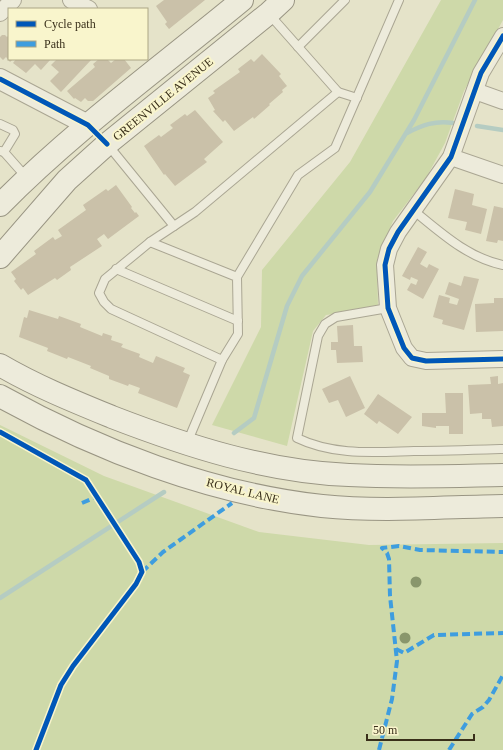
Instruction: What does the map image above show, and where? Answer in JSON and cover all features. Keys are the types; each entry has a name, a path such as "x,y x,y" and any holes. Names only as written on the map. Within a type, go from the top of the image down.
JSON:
{"main road":[{"path":"0,205 27,178 88,125 242,0"},
{"name":"GREENVILLE AVENUE","path":"0,257 67,180 269,4"},
{"path":"0,365 53,394 152,433 216,452 278,467 348,475 503,475"},
{"name":"ROYAL LANE","path":"0,396 59,427 111,449 177,473 237,491 322,506 391,508 503,506"},
{"path":"177,473 187,443"}],"street":[{"path":"0,13 13,0"},
{"path":"71,0 87,8"},
{"path":"503,36 486,62 452,158 413,210 392,243 384,265 388,308 404,348 412,358 426,361 503,359"},
{"path":"0,79 88,125 107,144"},
{"path":"475,91 503,100"},
{"path":"452,158 503,175"}],"lane":[{"path":"298,47 345,0"},
{"path":"187,443 222,360 238,334 237,277 298,175 335,148 399,0"},
{"path":"269,4 298,47 338,92 356,98"},
{"path":"222,360 111,309 104,302 99,293 105,279 150,242 195,212 338,92"},
{"path":"0,124 13,130 16,134 2,152 27,178"},
{"path":"107,144 174,226"},
{"path":"413,210 452,241 488,262 503,265"},
{"path":"150,242 237,277"},
{"path":"116,269 238,321"},
{"path":"388,308 336,317 325,324 318,336 297,438 315,446 342,451 378,452 503,449"}],"green space":[{"path":"441,0 503,0 503,20 464,91 445,143 426,178 393,221 377,260 378,308 326,315 313,331 287,446 212,425 261,327 262,270 350,162"},
{"path":"0,425 104,476 259,532 369,545 503,543 503,750 0,750"}],"building":[{"path":"164,0 205,0 169,29 165,24 167,22 156,6"},
{"path":"2,35 8,36 8,60 6,57 3,60 0,57 0,37"},
{"path":"262,54 281,74 279,76 287,86 282,90 283,92 269,104 270,105 254,119 253,117 234,131 225,120 223,122 213,111 215,110 208,98 215,93 213,91 240,72 238,69 251,59 254,62"},
{"path":"15,60 50,60 41,70 35,64 26,73 13,63"},
{"path":"56,60 91,60 61,92 50,81 59,72 51,65"},
{"path":"98,60 108,60 111,63 115,60 125,60 131,68 93,101 88,101 85,98 81,102 75,98 74,99 67,91 95,67 93,64"},
{"path":"195,110 223,142 204,159 207,162 175,186 165,174 164,175 144,146 159,135 161,137 173,128 170,125 185,114 187,116"},
{"path":"116,185 132,207 131,208 139,216 108,239 104,234 97,239 102,246 70,267 71,270 57,280 55,278 28,295 23,288 21,290 14,281 16,279 11,272 36,254 34,251 53,237 55,240 62,236 58,230 86,210 83,205 106,189 108,191"},
{"path":"455,189 474,194 472,205 487,209 481,234 465,230 467,222 448,218"},
{"path":"494,206 503,208 503,241 498,240 497,243 486,241"},
{"path":"418,247 427,252 420,264 427,268 429,264 439,269 423,299 407,290 411,283 416,285 418,280 411,277 410,280 402,276"},
{"path":"464,276 479,279 464,330 442,324 443,320 433,317 439,295 450,298 449,303 457,305 459,299 445,294 449,282 461,286"},
{"path":"494,298 503,298 503,331 476,332 475,304 494,303"},
{"path":"29,310 58,319 59,316 81,324 80,327 102,336 103,333 112,336 111,340 123,344 121,347 140,354 139,357 153,363 156,356 185,368 183,372 190,375 177,408 138,393 140,388 129,384 128,386 109,379 109,376 90,368 91,366 47,351 48,348 19,337 24,317 27,318"},
{"path":"353,325 354,346 362,346 363,362 337,363 336,350 331,350 331,342 338,342 337,326"},
{"path":"350,376 365,408 346,417 338,400 329,403 322,389"},
{"path":"498,376 498,384 503,383 503,426 492,427 491,419 482,419 482,413 470,414 468,385 491,384 490,377"},
{"path":"445,393 463,393 463,434 449,434 449,426 436,426 436,428 422,426 422,413 446,413"},
{"path":"378,394 412,417 398,434 379,421 377,424 364,414"}],"waterway":[{"path":"234,433 254,418 287,306 302,276 370,192 414,120 475,0"},
{"path":"407,133 429,124 441,122 453,123"},
{"path":"477,126 503,130"},
{"path":"0,598 164,492"}],"marked path":[{"path":"82,503 98,496"},
{"path":"142,572 163,552 232,503"},
{"path":"379,750 392,699 397,661 390,596 389,559 387,553 382,548 399,546 420,550 503,552"},
{"path":"396,649 404,653 434,635 503,633"},
{"path":"449,750 472,714 483,707 489,700 503,675"}],"cycle path":[{"path":"503,36 481,73 451,157 398,232 389,249 385,265 388,308 404,348 412,358 426,361 503,359"},
{"path":"0,79 88,125 107,144"},
{"path":"0,432 86,480 139,562 142,572 136,584 73,666 61,685 36,750"}]}
